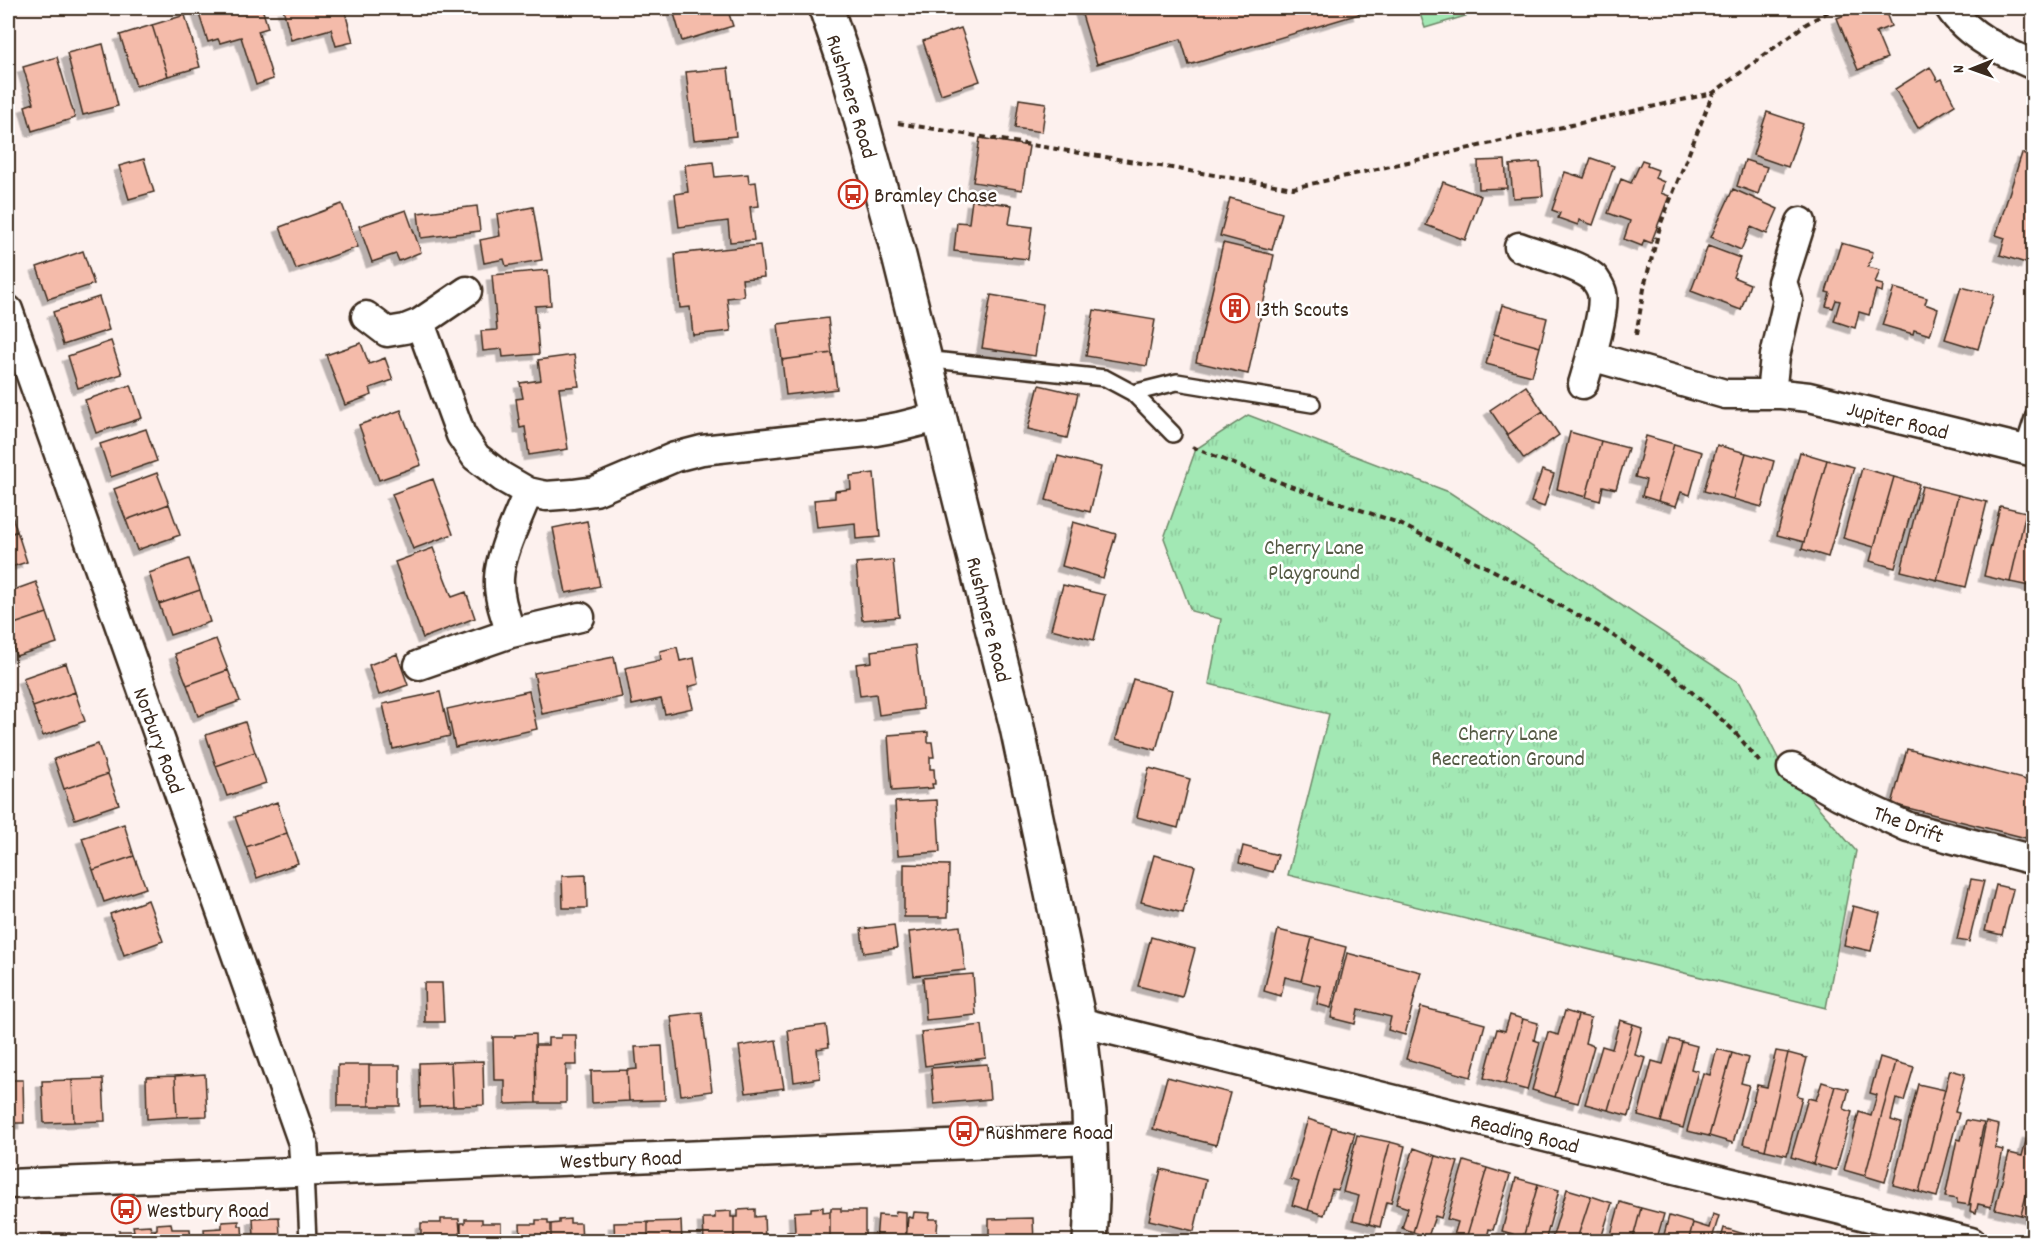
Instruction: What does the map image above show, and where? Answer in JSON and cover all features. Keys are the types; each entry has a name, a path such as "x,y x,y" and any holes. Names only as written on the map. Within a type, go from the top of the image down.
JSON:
{"street":[{"name":"Rushmere Road","path":"826,8 861,117 1017,727 1079,1022 1090,1138 1092,1200 1090,1242"},
{"path":"1950,8 1969,30 2034,65"},
{"path":"1771,394 1775,356 1788,300 1782,282 1801,222"},
{"path":"1520,247 1584,271 1595,279 1602,292 1601,309 1583,384"},
{"path":"366,316 387,332 405,329 420,323 467,291"},
{"name":"Norbury Road","path":"8,310 303,1143 305,1172"},
{"path":"420,323 461,435 477,457 502,477 528,492 546,496 595,490 675,457 702,450 876,431 938,417"},
{"name":"Jupiter Road","path":"1591,356 1725,394 1809,397 2028,451"},
{"path":"511,633 501,600 499,577 502,561 528,492"},
{"path":"419,665 511,633 580,616"},
{"name":"The Drift","path":"1792,768 1839,795 1908,827 2034,861"},
{"name":"Reading Road","path":"1079,1022 1971,1242"},
{"name":"Westbury Road","path":"8,1184 1090,1138"}],"lane":[{"path":"924,359 1105,378 1133,393 1173,434"},
{"path":"1133,393 1177,382 1312,404"},
{"name":"Jupiter Road","path":"2028,451 2034,414"},
{"path":"305,1172 308,1242"}],"path":[{"path":"861,117 1293,188 1713,93 1806,24 1835,8"},
{"path":"1630,368 1645,283 1661,223 1713,93"},
{"path":"1173,434 1196,449 1287,485 1396,522 1588,620 1671,672 1734,731 1761,765 1782,764 1792,768"}],"green space":[{"path":"1418,8 1492,8 1425,28"},
{"name":"Cherry Lane Recreation Ground","path":"1248,415 1449,492 1740,683 1781,764 1856,851 1826,1008 1288,875 1329,714 1209,684 1221,619 1191,611 1164,538 1196,449"}],"building":[{"path":"209,8 262,8 268,28 258,31 273,79 256,85 241,37 220,43 218,39 208,42 198,11"},
{"path":"283,8 344,8 353,42 336,46 331,29 291,40"},
{"path":"727,8 733,26 682,41 673,10"},
{"path":"1080,8 1357,8 1359,14 1189,65 1181,39 1097,64"},
{"path":"1862,8 1884,8 1891,26 1876,32 1887,58 1858,70 1837,18"},
{"path":"185,15 200,67 168,76 152,25"},
{"path":"152,25 168,76 136,86 120,35"},
{"path":"961,28 980,81 941,94 923,41"},
{"path":"103,44 118,106 83,115 67,53"},
{"path":"57,57 75,118 32,131 25,106 34,103 23,67"},
{"path":"1930,67 1938,81 1942,79 1955,105 1918,128 1895,89"},
{"path":"728,68 736,136 694,140 686,72"},
{"path":"1019,99 1046,103 1042,132 1015,128"},
{"path":"1767,112 1803,124 1788,167 1753,155"},
{"path":"980,138 1029,146 1022,190 973,182"},
{"path":"2022,153 2034,157 2034,245 2032,244 2026,263 2000,255 2005,238 1996,235"},
{"path":"1591,158 1614,166 1593,225 1579,220 1578,225 1558,218 1560,213 1552,210 1565,172 1584,178"},
{"path":"144,159 154,192 129,199 119,166"},
{"path":"1505,160 1507,188 1479,189 1478,161"},
{"path":"1642,160 1648,162 1647,166 1658,170 1655,178 1664,182 1661,193 1669,196 1651,243 1644,240 1642,246 1624,239 1630,221 1608,213 1621,179 1631,183"},
{"path":"1745,160 1767,167 1758,194 1737,186"},
{"path":"713,162 715,177 748,174 749,183 756,182 759,206 750,207 754,240 730,242 728,221 679,227 675,194 688,192 685,165"},
{"path":"1540,162 1543,196 1513,198 1510,165"},
{"path":"1443,182 1481,196 1465,240 1426,225"},
{"path":"1733,189 1778,209 1767,234 1751,227 1741,250 1711,237"},
{"path":"1230,198 1282,213 1272,250 1220,236"},
{"path":"972,200 1012,205 1009,224 1032,227 1028,259 954,251 957,222 969,223"},
{"path":"342,204 358,247 296,269 280,227"},
{"path":"477,206 480,231 421,238 418,213"},
{"path":"533,207 542,260 506,266 504,259 484,263 480,240 500,236 497,214"},
{"path":"406,210 421,252 399,261 396,254 372,262 359,226"},
{"name":"13th Scouts","path":"1223,243 1274,255 1248,374 1196,362"},
{"path":"1841,243 1873,252 1868,267 1880,270 1875,283 1883,285 1882,292 1876,290 1869,315 1859,312 1855,328 1834,321 1840,301 1836,300 1833,308 1826,306 1830,293 1826,292"},
{"path":"760,245 764,277 742,279 744,296 727,298 731,331 693,335 690,307 680,308 675,254"},
{"path":"1708,246 1740,258 1733,277 1750,284 1741,310 1691,291"},
{"path":"83,251 94,284 48,299 37,267"},
{"path":"548,270 551,305 535,306 539,354 503,357 502,349 483,351 481,331 497,330 492,275"},
{"path":"1961,287 1994,295 1978,349 1945,339"},
{"path":"1894,288 1927,298 1925,304 1938,309 1930,335 1914,330 1913,334 1882,325"},
{"path":"991,295 1043,304 1035,356 982,348"},
{"path":"99,297 109,330 63,345 53,312"},
{"path":"1502,305 1547,318 1540,347 1494,334"},
{"path":"1094,310 1155,320 1147,366 1086,356"},
{"path":"828,318 832,353 782,360 778,324"},
{"path":"1494,334 1540,347 1532,376 1486,364"},
{"path":"111,341 122,374 78,388 68,356"},
{"path":"361,343 369,364 385,358 393,380 370,388 372,395 345,405 326,355"},
{"path":"832,353 837,389 786,395 782,360"},
{"path":"574,355 579,386 559,388 568,449 529,455 525,427 520,428 516,399 523,398 520,383 541,380 538,360"},
{"path":"131,385 142,418 96,433 85,400"},
{"path":"1039,385 1078,394 1067,438 1028,429"},
{"path":"1526,386 1543,411 1507,435 1490,410"},
{"path":"401,410 421,465 379,480 359,425"},
{"path":"1543,411 1559,435 1524,459 1507,435"},
{"path":"146,429 157,461 111,477 100,444"},
{"path":"1570,432 1601,441 1586,497 1557,489"},
{"path":"1646,436 1674,444 1658,501 1642,496 1646,480 1635,477"},
{"path":"1601,441 1628,448 1616,489 1603,486 1600,501 1586,497"},
{"path":"1674,444 1702,452 1690,495 1681,492 1676,506 1658,501"},
{"path":"1717,445 1746,453 1733,499 1704,491"},
{"path":"1800,452 1827,460 1804,542 1777,535"},
{"path":"1746,453 1774,461 1762,507 1733,499"},
{"path":"1058,456 1101,467 1090,512 1046,500"},
{"path":"1827,460 1854,467 1828,557 1802,549"},
{"path":"1862,468 1894,477 1874,547 1843,538"},
{"path":"1542,470 1554,474 1544,507 1531,502"},
{"path":"157,473 169,504 126,520 114,489"},
{"path":"874,473 880,537 856,539 855,523 817,527 814,500 835,498 835,491 851,489 850,476"},
{"path":"1894,477 1919,484 1895,568 1870,561"},
{"path":"433,479 453,534 413,549 392,494"},
{"path":"1922,486 1958,495 1937,580 1901,571"},
{"path":"1958,495 1987,502 1966,587 1937,580"},
{"path":"8,504 17,531 8,535"},
{"path":"169,504 180,535 137,550 126,520"},
{"path":"2000,506 2026,512 2010,582 1984,576"},
{"path":"2026,512 2034,514 2034,587 2010,582"},
{"path":"587,521 600,586 566,593 553,528"},
{"path":"1073,522 1116,534 1103,578 1062,566"},
{"path":"17,531 27,562 8,568 8,535"},
{"path":"433,548 452,597 466,592 475,618 423,638 395,562"},
{"path":"189,559 200,590 159,604 149,573"},
{"path":"893,560 899,617 862,620 856,563"},
{"path":"36,582 47,613 8,626 8,592"},
{"path":"1063,585 1105,595 1094,640 1051,629"},
{"path":"200,590 210,622 170,635 159,604"},
{"path":"47,613 57,643 16,656 8,626"},
{"path":"216,639 228,670 187,685 175,654"},
{"path":"915,645 923,709 879,715 876,694 860,696 856,664 872,662 871,651"},
{"path":"677,647 680,661 694,658 699,684 688,687 693,708 665,714 661,699 632,705 625,668 661,660 660,651"},
{"path":"397,654 408,685 379,695 369,665"},
{"path":"614,657 622,697 542,714 534,673"},
{"path":"66,663 75,692 33,707 23,678"},
{"path":"228,670 240,701 198,716 187,685"},
{"path":"1133,679 1172,690 1156,750 1116,739"},
{"path":"529,691 537,729 455,747 447,709"},
{"path":"75,692 85,721 43,736 33,707"},
{"path":"440,692 450,736 393,749 383,704"},
{"path":"245,722 255,752 216,766 206,735"},
{"path":"928,732 928,742 932,742 934,757 930,757 930,769 934,769 933,788 892,791 888,735"},
{"path":"98,744 108,774 64,789 54,759"},
{"path":"1907,749 2034,782 2034,840 1892,804"},
{"path":"255,752 266,783 227,796 216,766"},
{"path":"1149,768 1190,779 1178,828 1137,817"},
{"path":"108,774 119,804 75,819 64,789"},
{"path":"937,800 940,852 898,855 895,802"},
{"path":"277,802 287,833 246,847 235,817"},
{"path":"124,824 134,856 93,870 82,838"},
{"path":"287,833 298,863 257,878 246,847"},
{"path":"1243,846 1278,855 1273,872 1239,863"},
{"path":"1154,855 1195,866 1183,913 1141,902"},
{"path":"134,856 146,888 104,902 93,870"},
{"path":"904,864 949,865 948,917 904,917"},
{"path":"586,875 587,908 563,908 562,876"},
{"path":"1971,879 1984,881 1969,942 1957,940"},
{"path":"1996,885 2013,889 2002,935 1985,931"},
{"path":"148,900 163,941 124,955 110,914"},
{"path":"1853,906 1880,913 1871,951 1844,945"},
{"path":"894,925 897,948 864,953 861,929"},
{"path":"960,926 965,970 914,976 909,932"},
{"path":"1278,930 1312,938 1301,981 1285,977 1281,996 1264,991"},
{"path":"1151,937 1195,949 1182,997 1138,986"},
{"path":"1312,938 1346,947 1331,1008 1317,1004 1321,986 1301,981"},
{"path":"1347,953 1421,972 1405,1035 1388,1030 1391,1017 1358,1009 1355,1024 1331,1018"},
{"path":"973,974 976,1015 926,1020 923,978"},
{"path":"424,983 442,983 444,1022 425,1022"},
{"path":"1421,1007 1485,1024 1471,1077 1406,1059"},
{"path":"1565,1011 1578,1015 1555,1097 1532,1090 1548,1032 1558,1035"},
{"path":"702,1012 712,1091 681,1095 671,1016"},
{"path":"1510,1015 1523,1019 1505,1084 1484,1078 1497,1029 1505,1031"},
{"path":"1578,1015 1591,1018 1585,1043 1594,1046 1578,1103 1555,1097"},
{"path":"1523,1019 1538,1023 1534,1040 1540,1042 1527,1090 1505,1084"},
{"path":"1620,1020 1633,1024 1608,1110 1585,1104 1602,1046 1612,1049"},
{"path":"1633,1024 1642,1027 1635,1055 1646,1058 1629,1116 1608,1110"},
{"path":"826,1025 829,1047 817,1049 820,1078 794,1082 788,1030"},
{"path":"982,1025 986,1058 925,1066 921,1032"},
{"path":"535,1034 536,1103 505,1104 505,1080 494,1080 493,1037"},
{"path":"561,1035 576,1035 577,1065 566,1065 566,1103 536,1103 535,1045 548,1045 548,1038 561,1038"},
{"path":"1670,1039 1682,1042 1661,1122 1638,1116 1652,1061 1663,1064"},
{"path":"776,1040 784,1088 746,1093 739,1046"},
{"path":"1682,1042 1697,1046 1691,1069 1698,1071 1683,1128 1661,1122"},
{"path":"662,1046 665,1100 629,1101 627,1070 637,1069 635,1047"},
{"path":"1717,1049 1732,1053 1709,1136 1687,1131 1703,1073 1710,1075"},
{"path":"1776,1051 1788,1053 1765,1150 1743,1144 1757,1085 1767,1087"},
{"path":"1732,1053 1748,1058 1741,1083 1749,1085 1733,1143 1709,1136"},
{"path":"1788,1053 1807,1058 1797,1096 1802,1097 1787,1155 1765,1150"},
{"path":"1880,1057 1896,1062 1865,1176 1844,1170 1859,1112 1871,1116 1877,1095 1870,1093"},
{"path":"483,1061 484,1105 453,1106 451,1062"},
{"path":"451,1062 453,1106 420,1107 419,1063"},
{"path":"1896,1062 1914,1067 1904,1101 1896,1099 1891,1120 1901,1123 1885,1182 1865,1176"},
{"path":"987,1064 990,1099 934,1104 931,1068"},
{"path":"338,1065 369,1065 369,1106 338,1106"},
{"path":"369,1065 400,1065 400,1106 369,1106"},
{"path":"627,1070 629,1101 592,1103 591,1071"},
{"path":"1950,1070 1965,1074 1955,1112 1959,1113 1937,1197 1919,1192"},
{"path":"205,1074 207,1116 177,1117 175,1076"},
{"path":"175,1076 177,1117 147,1119 146,1077"},
{"path":"1167,1077 1230,1093 1216,1145 1153,1129"},
{"path":"103,1079 105,1121 74,1122 72,1080"},
{"path":"8,1080 23,1080 24,1123 8,1123"},
{"path":"72,1080 74,1122 44,1123 42,1081"},
{"path":"1822,1082 1835,1086 1813,1164 1791,1157 1808,1098 1816,1100"},
{"path":"1918,1084 1945,1090 1919,1192 1893,1185"},
{"path":"1835,1086 1849,1089 1844,1109 1852,1112 1836,1170 1813,1164"},
{"path":"1308,1119 1332,1127 1308,1210 1292,1205 1299,1182 1290,1179"},
{"path":"1966,1120 1984,1123 1969,1205 1957,1203 1957,1199 1945,1197 1957,1139 1961,1140"},
{"path":"1986,1122 1999,1125 1995,1148 2003,1150 1991,1207 1978,1204 1976,1213 1970,1211 1971,1204 1969,1203"},
{"path":"1332,1127 1355,1133 1338,1190 1332,1189 1324,1215 1308,1210"},
{"path":"2028,1133 2034,1134 2034,1165 2021,1215 1995,1209 2009,1153 2022,1156"},
{"path":"1357,1135 1390,1142 1369,1224 1353,1220 1359,1196 1343,1192"},
{"path":"1390,1142 1405,1146 1391,1203 1386,1202 1380,1227 1369,1224"},
{"path":"1414,1148 1436,1156 1413,1232 1402,1228 1408,1208 1396,1204"},
{"path":"1436,1156 1458,1162 1441,1218 1435,1216 1428,1237 1413,1232"},
{"path":"1464,1161 1487,1168 1465,1242 1452,1242 1458,1222 1447,1219"},
{"path":"2034,1165 2034,1218 2021,1215"},
{"path":"1487,1168 1510,1175 1493,1230 1489,1229 1486,1242 1465,1242"},
{"path":"1161,1169 1206,1180 1194,1231 1149,1220"},
{"path":"1516,1178 1538,1184 1522,1242 1511,1242 1513,1234 1502,1231"},
{"path":"1538,1184 1559,1190 1545,1242 1522,1242"},
{"path":"1567,1189 1591,1196 1576,1242 1551,1242"},
{"path":"1591,1196 1612,1203 1600,1242 1576,1242"},
{"path":"1620,1202 1641,1208 1632,1242 1609,1242"},
{"path":"823,1207 823,1212 830,1211 830,1242 787,1242 787,1232 795,1232 794,1212 811,1211 811,1208"},
{"path":"831,1208 841,1208 841,1211 865,1211 865,1242 830,1242"},
{"path":"1641,1208 1664,1214 1656,1242 1632,1242"},
{"path":"755,1209 755,1217 764,1216 765,1242 734,1242 734,1217 738,1217 738,1210"},
{"path":"731,1211 731,1217 734,1217 734,1242 704,1242 703,1218 715,1218 715,1212"},
{"path":"896,1211 906,1212 906,1242 876,1242 878,1215 895,1216"},
{"path":"914,1212 930,1213 929,1219 938,1219 936,1242 906,1242 908,1217 913,1218"},
{"path":"1713,1214 1719,1216 1711,1242 1688,1242 1693,1223 1709,1228"},
{"path":"1669,1216 1693,1223 1688,1242 1662,1242"},
{"path":"279,1217 280,1235 293,1235 293,1242 243,1242 243,1236 254,1236 253,1218"},
{"path":"1033,1218 1034,1242 989,1242 989,1219"},
{"path":"441,1219 459,1219 461,1242 421,1242 421,1223 441,1223"},
{"path":"465,1219 482,1219 482,1223 501,1223 501,1242 461,1242 461,1223 465,1223"},
{"path":"570,1219 570,1223 581,1223 582,1242 551,1242 551,1224 559,1223 559,1220"},
{"path":"536,1220 548,1220 548,1224 551,1224 551,1242 521,1242 520,1224 536,1224"},
{"path":"239,1221 239,1226 242,1226 243,1242 205,1242 204,1229 222,1228 222,1222"},
{"path":"681,1221 682,1242 648,1242 648,1222"},
{"path":"648,1222 648,1242 615,1242 614,1223"},
{"path":"171,1223 172,1229 190,1229 191,1242 155,1242 157,1224"},
{"path":"150,1225 151,1230 155,1230 155,1242 119,1242 119,1231 134,1231 133,1226"},
{"path":"1724,1228 1744,1234 1742,1242 1720,1242"},
{"path":"38,1233 51,1233 53,1242 20,1242 20,1240 38,1240"},
{"path":"56,1233 70,1233 70,1239 86,1238 87,1242 53,1242 53,1239 56,1239"},
{"path":"1744,1234 1765,1241 1765,1242 1742,1242"},
{"path":"408,1235 408,1242 375,1242 375,1236"},
{"path":"375,1236 375,1242 341,1242 341,1237"},
{"path":"341,1237 341,1242 318,1242 318,1238"}],"place":[{"name":"Bramley Chase","path":"853,194"},
{"name":"13th Scouts","path":"1235,308"},
{"name":"Rushmere Road","path":"964,1131"},
{"name":"Westbury Road","path":"126,1209"}],"park label":[{"name":"Cherry Lane Playground","path":"1314,558"}]}
